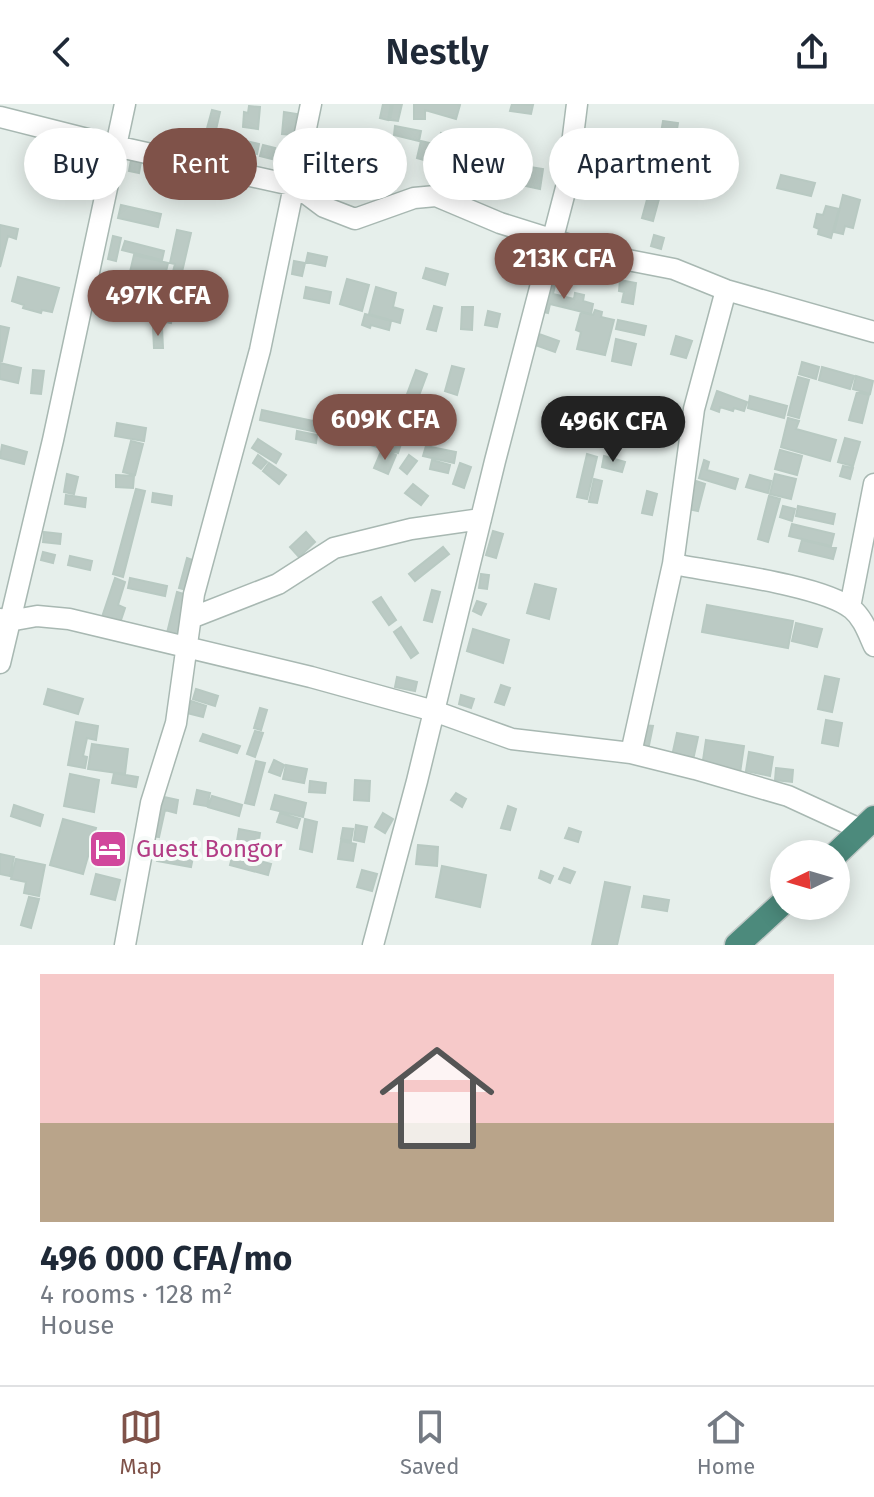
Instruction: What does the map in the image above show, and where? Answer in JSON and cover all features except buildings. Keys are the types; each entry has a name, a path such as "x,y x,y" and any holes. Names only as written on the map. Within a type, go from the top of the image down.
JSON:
{"highway":[{"path":"850,841 868,824"},
{"path":"737,945 770,915"}],"street":[{"path":"119,128 125,104"},
{"path":"307,128 311,104"},
{"path":"373,945 567,184 577,104"},
{"path":"0,117 44,128"},
{"path":"127,149 273,181"},
{"path":"315,200 355,219 414,198 436,196 500,223 552,240 602,255 674,269 726,290 874,332"},
{"path":"0,663 5,620 53,440 104,200"},
{"path":"125,945 151,803 176,723 194,594 260,350 293,200"},
{"path":"631,753 673,564 694,409 726,290"},
{"path":"850,607 874,484"},
{"path":"191,618 278,584 334,548 411,529 481,519"},
{"path":"673,564 817,592 850,607 858,615 874,646"},
{"path":"5,620 37,616 69,619 186,646 434,711 512,739 631,753 788,796 868,824"}],"place":[{"name":"Guest Bongor","path":"108,849"}]}
